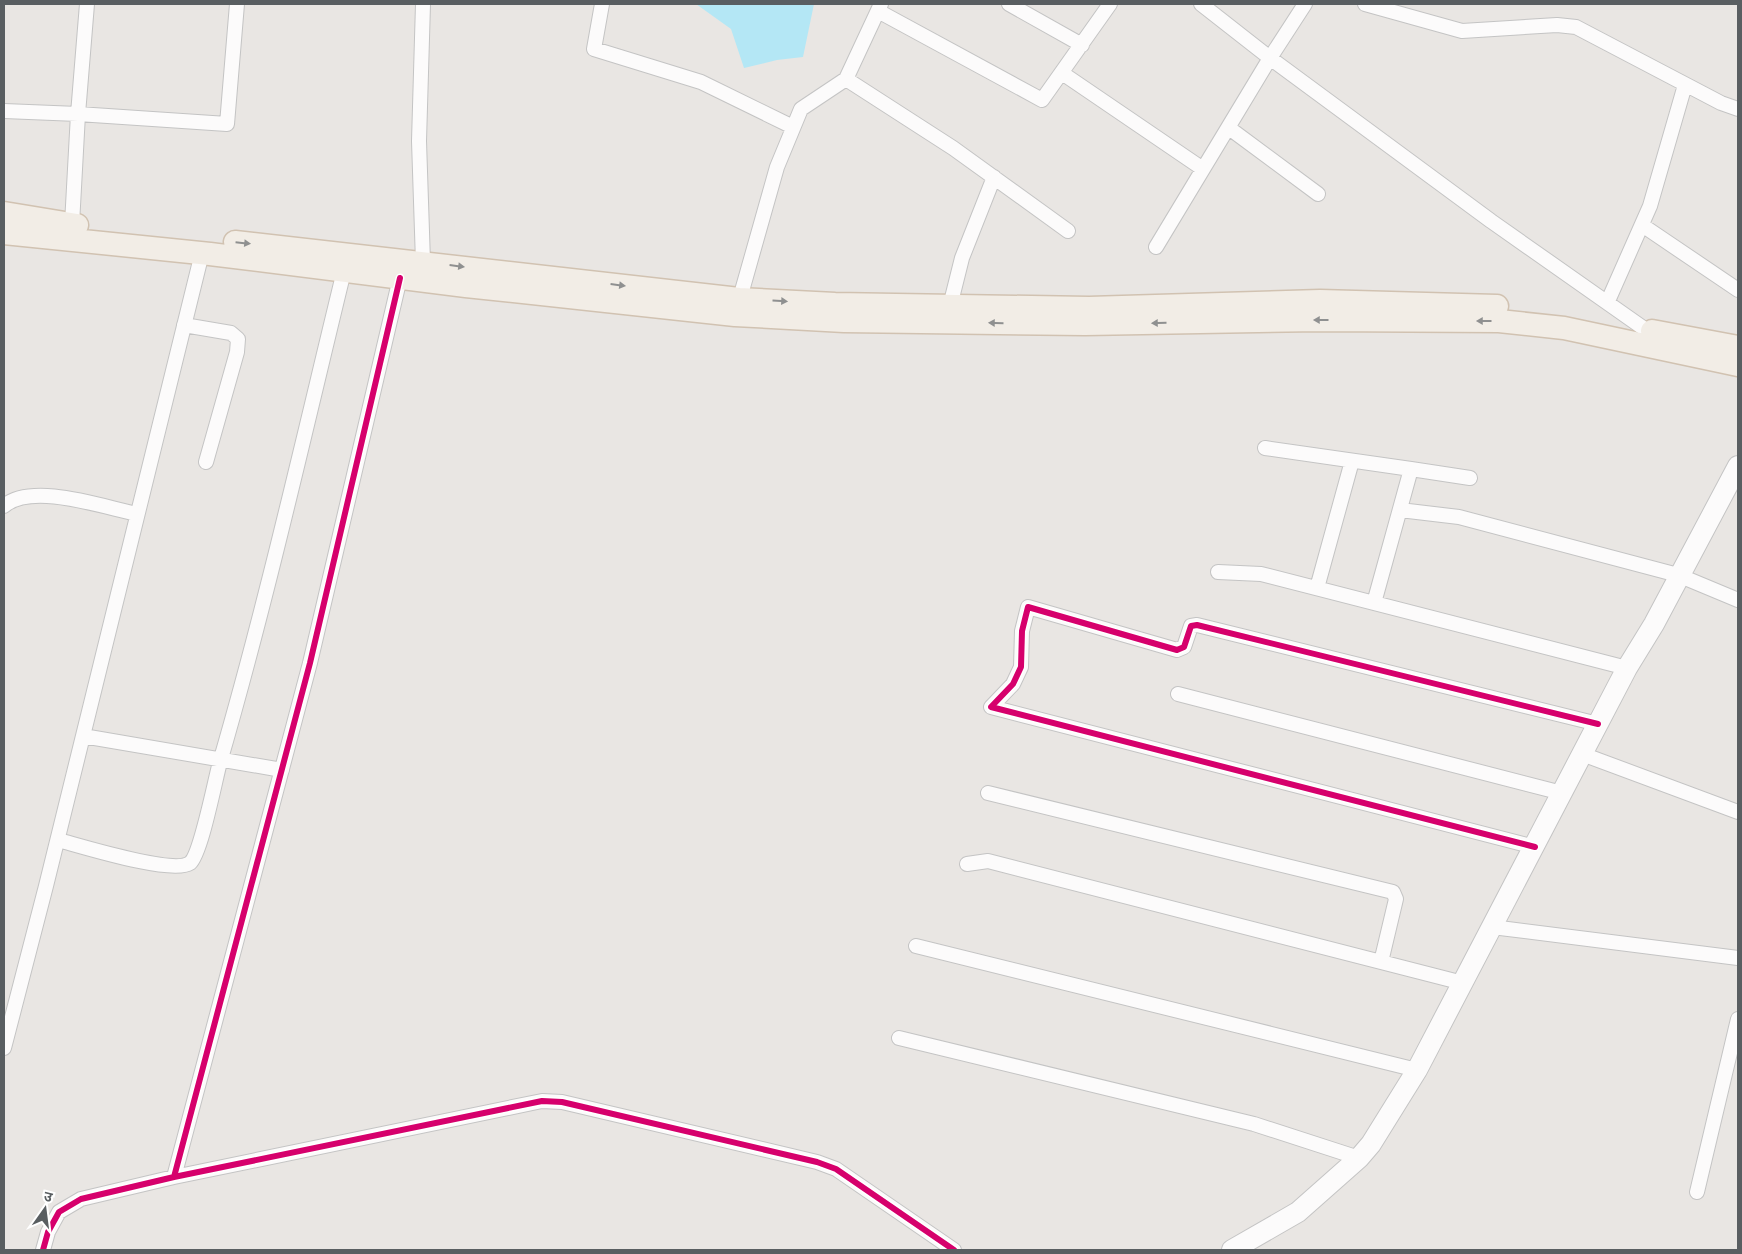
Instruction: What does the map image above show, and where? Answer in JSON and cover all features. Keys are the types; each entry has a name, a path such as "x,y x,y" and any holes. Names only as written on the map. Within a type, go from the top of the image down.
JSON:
{"main road":[{"path":"4,213 72,224 423,262 844,321 1085,324 1319,320 1499,321 1564,328 1738,365"},
{"path":"4,233 202,253 400,278 737,307 835,304 1088,308 1320,300 1506,306 1738,347"}],"street":[{"path":"72,224 87,4"},
{"path":"4,111 227,124 236,4"},
{"path":"423,4 419,141 423,262"},
{"path":"602,4 594,49 700,82 794,127"},
{"path":"1009,4 1082,46"},
{"path":"737,307 777,167 801,109 846,79 880,7 1040,100 1046,97 1110,4"},
{"path":"1201,4 1270,58 1491,221 1608,301 1676,352"},
{"path":"1156,247 1270,58 1305,4"},
{"path":"1365,4 1462,31 1567,25 1576,27 1685,84 1738,109"},
{"path":"1062,73 1203,169"},
{"path":"846,79 953,148 1068,231"},
{"path":"1608,301 1650,206 1685,84"},
{"path":"1229,128 1318,194"},
{"path":"950,306 962,258 994,177"},
{"path":"1642,225 1738,290"},
{"path":"4,1048 11,994 58,840 202,253"},
{"path":"58,840 161,866 184,866 192,861 200,845 221,761 241,694 344,271"},
{"path":"174,1177 310,663 400,278"},
{"path":"184,325 231,333 238,339 237,352 206,462"},
{"path":"1265,448 1470,478"},
{"path":"1317,588 1352,460"},
{"path":"1232,1250 1298,1212 1359,1158 1372,1144 1417,1070 1582,754 1738,466"},
{"path":"1374,603 1411,469"},
{"path":"4,506 18,497 43,494 137,514"},
{"path":"1400,510 1459,517 1678,575 1738,600"},
{"path":"1218,572 1262,574 1628,668"},
{"path":"1534,846 991,707 1012,684 1021,667 1022,631 1028,607 1177,650 1184,648 1191,626 1197,625 1598,724"},
{"path":"1178,694 1562,793"},
{"path":"83,736 282,770"},
{"path":"1582,754 1738,812"},
{"path":"988,793 1393,892 1396,899 1381,962"},
{"path":"966,864 988,861 1463,983"},
{"path":"1492,927 1738,958"},
{"path":"916,946 1417,1070"},
{"path":"1697,1192 1738,1019"},
{"path":"899,1038 1254,1124 1359,1158"},
{"path":"43,1250 54,1220 67,1206 81,1199 174,1177 535,1102 556,1101 827,1165 836,1169 954,1250"}],"water":[{"path":"696,4 814,4 803,57 777,60 744,68 731,29"}],"cycle path":[{"path":"174,1177 310,663 400,278"},
{"path":"1535,847 991,707 1013,684 1021,667 1022,631 1028,607 1177,650 1184,647 1191,626 1197,625 1598,724"},
{"path":"43,1250 48,1232 59,1212 81,1199 174,1177 542,1101 562,1102 817,1162 836,1169 954,1250"}]}
